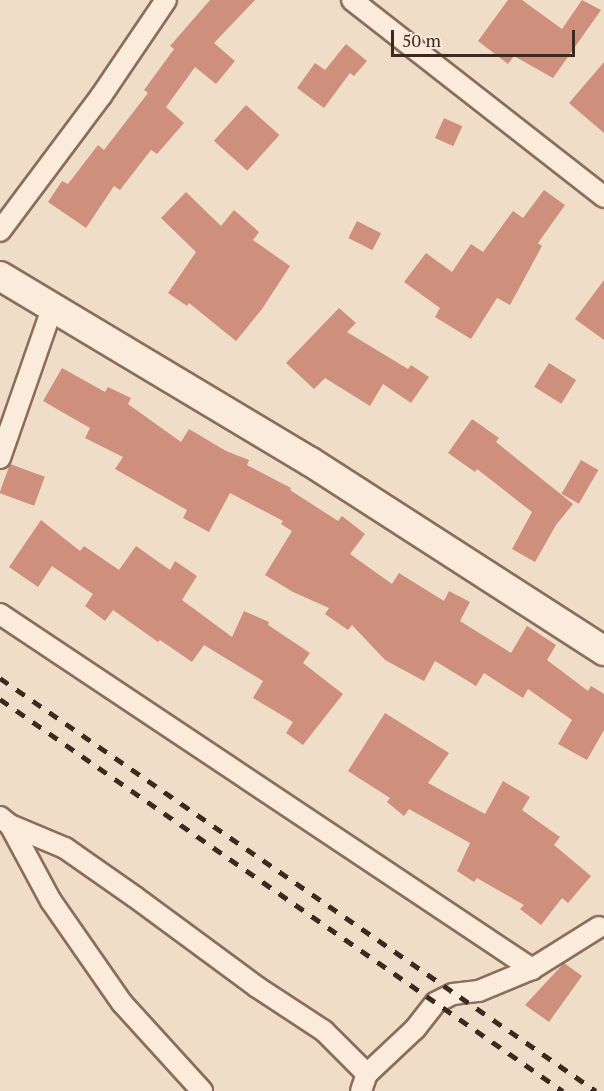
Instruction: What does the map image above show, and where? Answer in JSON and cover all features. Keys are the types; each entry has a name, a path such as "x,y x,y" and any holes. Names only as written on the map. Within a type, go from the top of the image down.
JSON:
{"street":[{"path":"0,231 101,96 166,0"},
{"path":"352,0 604,197"},
{"path":"0,276 311,462 604,651"},
{"path":"1,449 52,309"},
{"path":"0,614 532,969"},
{"path":"5,821 65,849 258,987 324,1031 364,1083 415,1029 435,1004 453,994 479,991 532,969 599,927"},
{"path":"5,821 51,901 122,1003 202,1091"}],"building":[{"path":"210,0 255,0 214,43 235,61 216,84 195,67 166,107 184,123 157,154 151,150 120,190 114,186 86,228 48,202 62,181 68,184 98,145 104,150 148,93 144,90 174,49 170,46"},
{"path":"508,0 522,0 562,29 582,0 601,10 553,78 514,56 508,64 478,41"},
{"path":"346,44 367,61 354,76 350,73 324,108 297,88 315,63 325,70"},
{"path":"604,62 604,133 569,103"},
{"path":"246,105 279,135 247,171 214,141"},
{"path":"444,118 462,126 453,146 435,138"},
{"path":"544,190 565,205 538,243 542,246 510,305 497,298 471,339 435,317 440,308 404,282 426,253 452,272 471,244 483,252 513,211 523,218"},
{"path":"186,192 221,226 234,210 259,232 253,240 290,266 262,309 236,341 189,303 187,306 168,293 196,252 161,218"},
{"path":"357,221 381,233 372,250 348,238"},
{"path":"604,280 604,340 575,319"},
{"path":"339,308 356,323 347,332 408,369 411,365 429,377 411,403 383,384 370,406 325,378 314,389 286,363"},
{"path":"549,363 576,380 561,404 534,387"},
{"path":"62,368 105,392 108,387 131,398 128,404 181,442 189,429 226,451 249,460 247,465 291,488 290,490 338,521 342,516 365,534 350,554 392,584 399,573 444,601 449,591 470,602 460,621 511,653 527,626 556,645 547,660 588,691 591,686 604,694 604,730 587,760 558,744 572,720 528,689 523,698 484,673 476,686 435,661 424,681 385,660 352,625 348,630 325,614 329,608 293,592 265,575 292,531 281,524 283,521 230,493 209,532 183,518 187,510 115,469 123,457 85,438 90,428 43,401"},
{"path":"472,419 499,438 496,442 573,504 556,525 535,562 512,549 532,512 477,469 475,472 448,453"},
{"path":"581,460 598,470 579,504 562,494"},
{"path":"10,464 45,477 34,506 0,493"},
{"path":"41,520 80,551 84,546 119,570 136,546 170,570 175,561 197,576 182,600 232,637 244,611 269,622 268,625 310,653 303,663 343,694 303,745 286,733 293,722 253,698 263,681 204,645 192,662 160,640 158,642 113,610 105,621 85,606 93,594 52,566 38,587 9,567"},
{"path":"385,713 449,753 428,783 485,814 503,781 530,797 522,810 560,837 554,845 591,876 568,903 562,898 541,925 520,909 524,905 477,878 474,882 457,871 470,843 409,809 404,816 387,802 390,798 348,771"},
{"path":"564,963 582,976 549,1022 525,1005"}],"railway":[{"path":"0,678 596,1091"},
{"path":"0,699 563,1091"}]}
